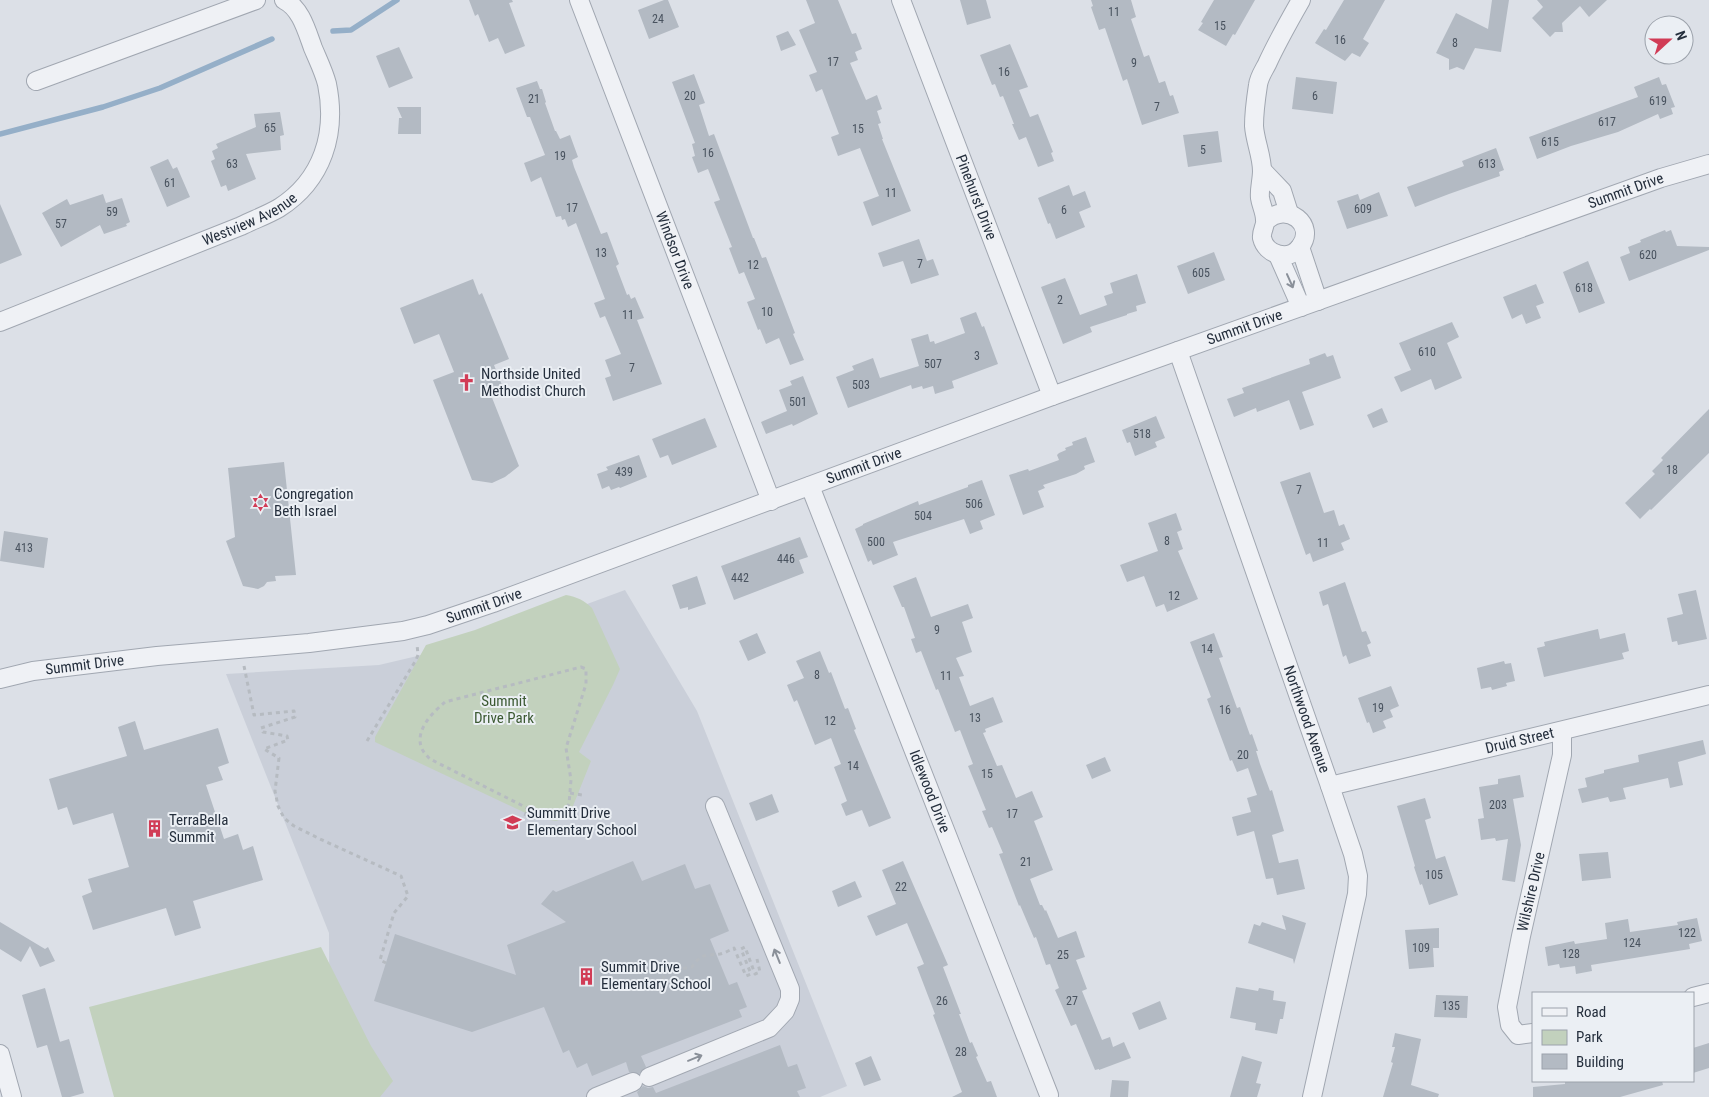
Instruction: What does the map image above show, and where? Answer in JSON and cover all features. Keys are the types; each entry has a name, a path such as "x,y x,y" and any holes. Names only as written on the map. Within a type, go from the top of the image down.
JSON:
{"street":[{"path":"36,81 256,0"},
{"name":"Westview Avenue","path":"0,322 241,226 278,208 294,197 317,168 326,148 331,108 326,82 305,26 297,11 284,0"},
{"name":"Windsor Drive","path":"579,0 771,500"},
{"name":"Pinehurst Drive","path":"900,0 1052,396"},
{"path":"1266,221 1260,197 1262,170 1254,127 1258,82 1274,47 1301,0"},
{"name":"Summit Drive","path":"0,679 33,671 157,656 310,642 411,629 488,605 1052,396 1661,178 1709,164"},
{"path":"1262,170 1282,191 1289,213"},
{"path":"1280,212 1289,213 1297,217 1302,224 1305,231 1304,240 1294,253 1278,255 1270,252 1265,245 1262,229 1272,215 1280,212"},
{"path":"1300,247 1309,304"},
{"path":"1278,255 1309,304"},
{"name":"Northwood Avenue","path":"1178,351 1330,786 1353,854 1358,876 1357,894 1312,1097"},
{"name":"Idlewood Drive","path":"810,486 1049,1095"},
{"name":"Druid Street","path":"1330,786 1562,732 1709,695"},
{"name":"Wilshire Drive","path":"1532,1033 1518,1035 1510,1025 1508,1007 1521,936 1562,755 1562,732"},
{"path":"596,1097 769,1028 784,1011 790,999 790,989 715,806"},
{"path":"1694,997 1709,993"},
{"path":"0,1054 12,1097"}],"path":[{"path":"367,741 416,660 418,654 417,643"},
{"path":"244,666 254,715 294,712 295,717 261,728 263,732 288,736 288,740 264,749 279,758 275,791 278,806 284,818 294,826 320,839 401,876 408,896 394,913 380,960 386,963"},
{"path":"581,667 586,669 586,684 566,748 571,780 570,793 569,804 564,813 555,818 543,816 430,759 422,748 421,731 432,713 445,702 581,667"},
{"path":"570,793 582,795"},
{"path":"525,816 528,808"},
{"path":"626,988 632,987 640,990 653,986 673,970 692,966 699,958 707,954 722,954 734,948 746,976 751,974 741,949 746,947 755,974 760,972 756,955"}],"shaded area":[{"name":"Summitt Drive Elementary School","path":"625,590 697,711 847,1086 820,1097 330,1097 329,933 226,674 379,665 498,637"}],"green space":[{"name":"Summit Drive Park","path":"566,595 580,599 592,608 620,669 579,752 591,761 569,816 556,821 534,817 375,742 375,737 426,645 475,630"},
{"path":"321,947 371,1046 393,1081 380,1097 114,1097 89,1007"}],"building":[{"path":"469,0 512,0 513,2 509,3 525,46 505,54 498,38 489,42 478,14 475,16"},
{"path":"668,0 679,27 649,39 638,10"},
{"path":"806,0 838,0 852,34 856,33 862,49 855,52 858,60 850,63 866,100 877,95 882,109 877,111 881,123 878,124 882,139 911,211 872,226 863,202 879,196 860,148 838,156 831,137 839,134 822,89 816,92 809,75 817,72 799,30 815,23"},
{"path":"960,0 986,0 991,18 967,25"},
{"path":"1091,0 1131,0 1136,17 1131,19 1144,57 1149,55 1159,83 1165,81 1170,96 1173,95 1179,113 1142,125 1127,79 1123,81 1105,28 1099,30 1091,7 1093,6"},
{"path":"1214,0 1255,0 1235,35 1233,34 1226,46 1198,30"},
{"path":"1344,0 1385,0 1363,39 1369,43 1360,57 1352,53 1345,61 1315,43 1324,29 1326,30"},
{"path":"1492,0 1509,0 1501,52 1475,48 1464,70 1457,67 1449,70 1449,59 1436,53 1456,13 1488,29"},
{"path":"1537,0 1607,0 1589,17 1580,6 1562,23 1563,32 1555,32 1550,37 1532,18 1543,7"},
{"path":"788,31 796,45 781,51 776,36"},
{"path":"1010,44 1028,87 1019,90 1030,117 1038,114 1053,152 1051,153 1054,161 1038,167 1026,137 1019,140 1003,96 1000,97 995,84 992,85 980,55"},
{"path":"399,47 413,78 389,88 376,56"},
{"path":"694,74 705,103 699,105 709,136 714,134 753,238 762,258 766,257 804,360 790,365 779,338 766,344 760,329 758,330 747,302 755,299 744,272 739,274 729,248 732,247 714,202 720,200 708,169 698,173 692,157 695,156 692,144 695,143 672,82"},
{"path":"1296,77 1337,82 1333,114 1292,109"},
{"path":"1659,77 1662,85 1666,84 1675,107 1671,108 1673,114 1660,119 1658,114 1618,132 1571,146 1537,159 1529,137 1638,97 1634,87"},
{"path":"537,81 540,89 542,89 555,131 560,139 570,135 578,157 572,160 574,167 601,234 607,232 619,264 616,266 627,295 629,294 631,299 635,297 644,318 637,320 662,384 613,401 605,378 611,376 605,360 621,354 605,316 600,318 594,303 605,299 576,223 568,227 565,219 562,220 561,216 556,217 541,177 531,182 524,163 545,155 516,88"},
{"path":"397,107 421,107 421,134 398,134 399,118 402,118"},
{"path":"280,112 284,135 280,136 281,150 246,154 256,179 228,191 226,185 221,187 211,161 215,159 212,151 218,148 216,144 256,127 254,114"},
{"path":"1218,131 1222,162 1188,167 1183,135"},
{"path":"1496,148 1504,170 1499,172 1500,176 1415,207 1407,187 1464,166 1462,161"},
{"path":"168,159 173,169 177,167 190,197 167,207 150,167"},
{"path":"1069,185 1073,196 1085,191 1091,207 1079,212 1085,227 1056,239 1038,198"},
{"path":"1379,192 1388,216 1347,229 1337,201 1358,194 1360,200"},
{"path":"103,194 106,203 122,198 130,222 126,224 127,226 104,234 100,225 61,247 42,213 67,199 70,205"},
{"path":"0,204 22,255 0,264"},
{"path":"1665,230 1666,232 1671,230 1677,246 1709,247 1709,250 1629,281 1620,257 1630,253 1628,247"},
{"path":"919,239 927,261 933,259 939,275 911,284 903,261 883,267 878,253"},
{"path":"1214,252 1225,280 1188,294 1177,266"},
{"path":"1588,261 1605,303 1579,313 1563,272"},
{"path":"1137,274 1146,303 1136,306 1137,311 1090,327 1092,332 1063,344 1041,287 1065,278 1080,315 1107,305 1104,296 1113,293 1110,283"},
{"name":"Northside United Methodist Church","path":"473,279 479,295 482,293 509,359 494,365 502,385 489,390 519,466 505,477 492,483 472,480 433,380 454,372 439,334 414,344 400,308"},
{"path":"1536,284 1544,303 1536,306 1541,318 1526,324 1522,314 1512,319 1503,297"},
{"path":"976,312 982,327 984,326 998,364 952,381 954,388 935,394 933,386 923,389 922,386 912,389 911,385 848,408 836,377 854,370 852,366 873,358 880,378 919,366 911,339 928,334 930,342 934,341 935,344 965,333 960,318"},
{"path":"1452,322 1459,337 1447,343 1462,378 1435,390 1431,379 1401,392 1394,377 1411,370 1399,343"},
{"path":"1325,353 1327,357 1333,355 1341,378 1302,392 1314,425 1300,430 1289,400 1257,412 1256,408 1234,417 1227,399 1244,393 1242,388 1310,364 1309,359"},
{"path":"803,376 818,414 793,426 792,424 766,434 761,422 787,411 779,390 792,385 790,381"},
{"path":"1382,408 1388,422 1373,428 1367,415"},
{"path":"1709,409 1709,453 1640,519 1625,503 1655,474 1652,471 1663,460 1661,458"},
{"path":"1156,416 1165,438 1155,442 1157,447 1135,456 1130,442 1127,443 1122,430"},
{"path":"705,418 717,447 672,465 668,455 660,458 652,439"},
{"path":"1086,437 1095,462 1084,466 1085,469 1076,474 1043,485 1045,488 1038,491 1044,507 1023,515 1009,475 1028,469 1029,471 1059,460 1057,455 1059,453 1073,445 1072,442"},
{"path":"639,455 647,477 620,488 611,490 609,486 602,489 597,474 608,470 606,467"},
{"name":"Congregation Beth Israel","path":"284,462 296,575 275,576 276,581 267,582 258,589 243,586 226,541 235,537 228,468"},
{"path":"1310,472 1324,513 1334,510 1339,526 1344,524 1350,539 1341,543 1344,550 1313,562 1310,553 1306,555 1280,482"},
{"path":"982,480 995,515 980,521 983,529 970,534 964,519 893,542 898,555 873,565 871,560 868,562 855,529 918,501 919,505"},
{"path":"1176,513 1182,530 1177,532 1183,549 1178,551 1198,599 1167,612 1164,604 1156,607 1144,576 1127,582 1120,565 1158,551 1148,523"},
{"path":"4,531 48,538 44,568 0,561"},
{"path":"800,537 808,557 799,560 804,573 734,600 721,566"},
{"path":"697,576 706,604 688,610 688,607 680,609 672,585"},
{"path":"916,577 931,617 968,604 973,618 962,622 972,652 956,658 964,676 959,677 970,706 993,697 1003,722 985,729 986,732 983,733 997,766 1002,765 1016,798 1032,791 1043,817 1034,821 1053,870 1030,879 1040,905 1046,910 1058,938 1076,931 1085,957 1076,960 1087,989 1082,991 1102,1040 1110,1037 1113,1047 1124,1042 1131,1058 1095,1070 1076,1024 1071,1026 1055,990 1059,988 1050,964 1046,965 1036,937 1034,938 1019,906 999,854 1003,853 992,827 989,828 982,811 986,810 968,766 973,764 960,730 955,732 921,651 916,653 911,639 915,638 904,607 902,607 893,586"},
{"path":"1345,582 1362,632 1366,631 1371,643 1367,645 1371,656 1349,664 1346,655 1343,657 1328,604 1323,606 1319,592"},
{"path":"1696,590 1707,639 1678,645 1677,641 1672,642 1667,618 1683,614 1678,594"},
{"path":"1598,629 1600,639 1625,633 1629,651 1622,653 1624,659 1544,677 1537,648 1545,646 1544,642"},
{"path":"757,633 766,653 748,661 739,641"},
{"path":"1214,633 1223,657 1219,658 1237,708 1240,707 1250,735 1252,734 1260,764 1270,791 1272,790 1284,831 1272,835 1279,863 1298,859 1305,889 1277,895 1273,878 1266,879 1254,831 1237,836 1232,817 1251,812 1247,798 1257,795 1248,768 1237,772 1232,760 1230,761 1207,699 1211,697 1190,642"},
{"path":"820,651 829,673 831,672 845,709 848,708 856,729 854,730 891,818 869,827 862,810 846,816 841,804 847,801 834,767 841,764 831,738 815,745 797,700 794,702 787,685 804,678 796,661"},
{"path":"1504,661 1505,664 1511,663 1515,681 1506,683 1507,686 1492,690 1491,687 1481,689 1477,668"},
{"path":"1391,686 1399,706 1390,710 1393,717 1383,721 1386,728 1373,733 1369,722 1367,723 1358,698"},
{"name":"TerraBella Summit","path":"135,721 144,750 218,728 229,763 218,767 223,780 206,785 224,839 238,834 243,850 253,846 263,880 193,901 201,928 175,936 166,908 93,930 82,896 92,892 88,879 129,867 113,813 73,825 67,807 58,810 49,779 127,756 118,727"},
{"path":"1703,740 1706,754 1678,762 1683,785 1670,788 1668,778 1623,788 1626,799 1610,802 1608,797 1582,803 1578,789 1587,787 1585,778 1604,773 1604,770 1639,762 1638,755"},
{"path":"1105,757 1111,771 1092,779 1086,765"},
{"path":"1520,775 1524,797 1513,799 1521,845 1515,882 1502,880 1508,839 1496,841 1495,838 1481,840 1478,819 1484,818 1479,787 1498,784 1498,779"},
{"path":"772,794 779,812 756,821 749,803"},
{"path":"1425,798 1431,818 1425,820 1436,859 1445,856 1458,895 1429,905 1414,867 1397,806"},
{"path":"1608,852 1611,878 1582,881 1579,854"},
{"name":"Summit Drive Elementary School","path":"633,861 642,881 685,864 695,889 710,884 729,931 710,939 729,985 737,982 747,1007 739,1010 742,1017 641,1056 646,1067 639,1074 629,1072 626,1062 592,1076 587,1063 577,1068 569,1050 563,1053 544,1007 472,1032 374,1001 395,934 516,975 507,945 566,922 541,904 553,890 556,892"},
{"path":"903,861 948,965 943,967 970,1043 972,1042 978,1056 976,1057 987,1082 991,1081 997,1097 952,1097 962,1092 917,967 924,964 907,923 876,936 867,916 896,904 882,870"},
{"path":"855,881 862,897 838,907 832,891"},
{"path":"1282,915 1306,923 1294,964 1293,959 1248,943 1254,924 1260,926 1262,922 1286,930"},
{"path":"1697,918 1702,941 1689,944 1690,949 1591,965 1592,971 1576,974 1575,966 1560,968 1559,964 1548,966 1545,947 1574,941 1575,944 1607,939 1605,923 1628,919 1630,932 1678,925 1677,922"},
{"path":"0,922 45,949 48,947 55,961 40,967 30,946 21,962 0,949"},
{"path":"1439,928 1439,948 1433,948 1434,967 1409,969 1405,930"},
{"path":"1236,987 1258,991 1259,988 1274,991 1273,1000 1286,1002 1283,1019 1280,1019 1277,1034 1255,1030 1256,1023 1230,1018"},
{"path":"45,988 60,1042 69,1039 84,1093 62,1097 47,1045 37,1048 22,995"},
{"path":"1436,995 1468,996 1467,1018 1434,1017"},
{"path":"1160,1001 1167,1019 1139,1030 1132,1013"},
{"path":"1395,1033 1421,1039 1411,1085 1439,1094 1438,1097 1383,1097 1393,1063 1391,1062 1395,1047 1392,1047"},
{"path":"1709,1043 1709,1068 1694,1073 1694,1048"},
{"path":"780,1045 788,1067 797,1064 806,1088 797,1091 800,1097 639,1097 637,1092 643,1086 653,1087 656,1093"},
{"path":"871,1056 881,1080 864,1086 855,1063"},
{"path":"1242,1056 1262,1062 1256,1083 1261,1084 1257,1097 1230,1097"},
{"path":"1112,1080 1129,1081 1128,1097 1110,1097"},
{"path":"1565,1082 1662,1082 1663,1085 1620,1097 1533,1097 1533,1087 1565,1084"}],"waterway":[{"path":"333,31 351,30 397,0"},
{"path":"0,134 103,107 160,88 272,39"}],"place":[{"name":"Northside United Methodist Church","path":"467,383"},
{"name":"Congregation Beth Israel","path":"260,503"},
{"name":"Summitt Drive Elementary School","path":"513,822"},
{"name":"TerraBella Summit","path":"155,829"},
{"name":"Summit Drive Elementary School","path":"587,976"}]}
